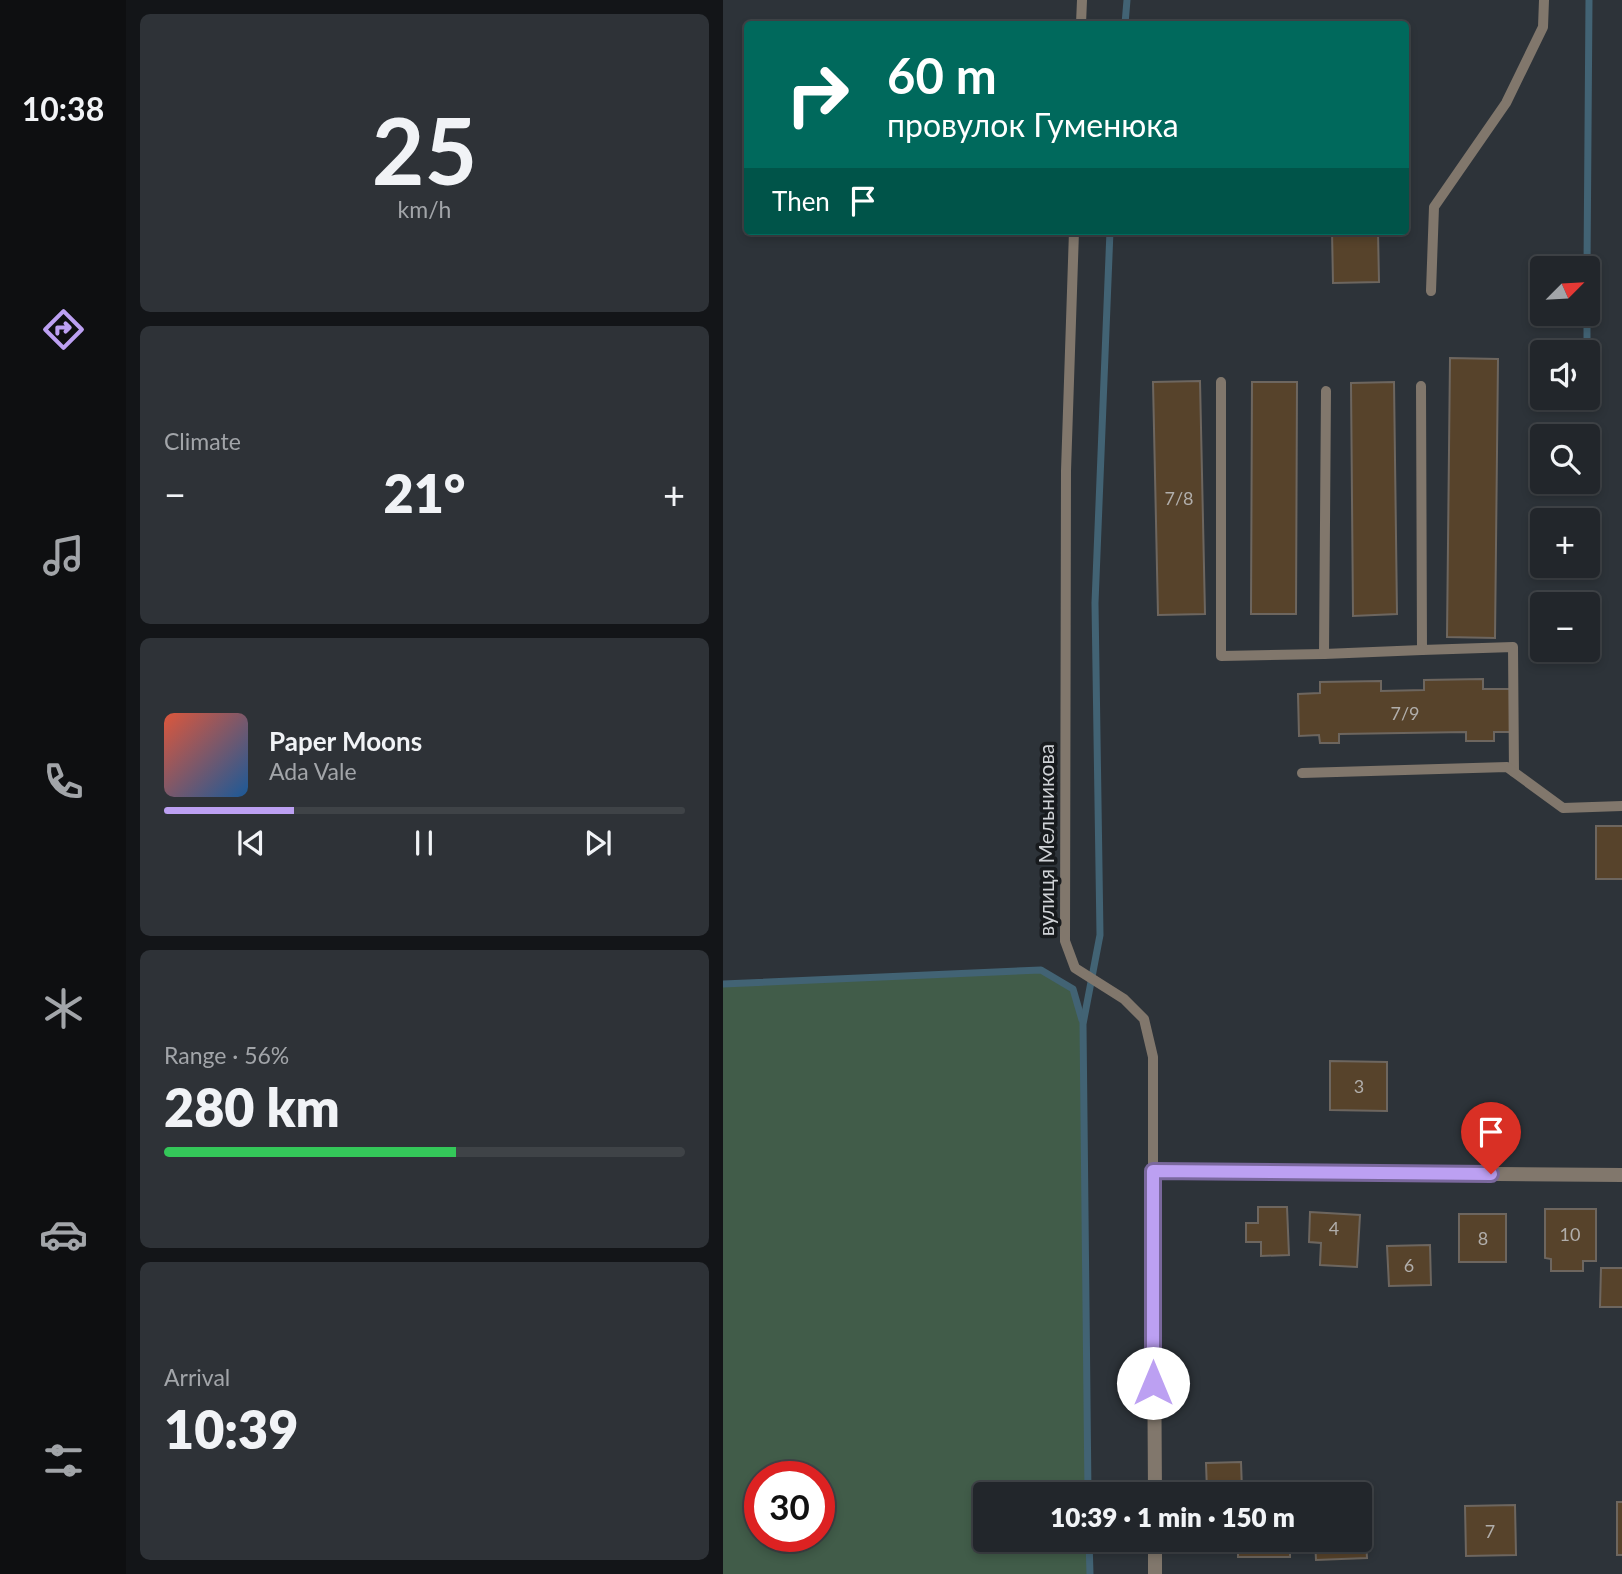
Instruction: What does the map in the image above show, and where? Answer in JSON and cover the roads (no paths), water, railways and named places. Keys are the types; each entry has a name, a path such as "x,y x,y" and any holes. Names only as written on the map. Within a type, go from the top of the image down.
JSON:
{"street":[{"path":"1153,1171 1622,1175"},
{"name":"вулиця Мельникова","path":"1153,1171 1155,1482"},
{"path":"1155,1552 1155,1574"}],"lane":[{"path":"1081,21 1082,0"},
{"path":"1431,291 1434,207 1506,103 1543,27 1544,0"},
{"name":"вулиця Мельникова","path":"1074,235 1065,471 1065,941 1075,968 1124,999 1144,1019 1153,1057 1153,1171"},
{"path":"1221,382 1221,656 1513,647 1514,772"},
{"path":"1421,386 1422,650"},
{"path":"1324,654 1326,391"},
{"path":"1302,773 1507,767 1563,808 1622,806"}],"waterway":[{"path":"1125,21 1127,0"},
{"path":"1587,256 1589,0"},
{"path":"1088,1482 1083,1024 1100,935 1095,603 1110,235"},
{"path":"1587,326 1587,340"},
{"path":"723,984 1041,970 1073,989 1082,1020"},
{"path":"1089,1552 1090,1574"}]}
